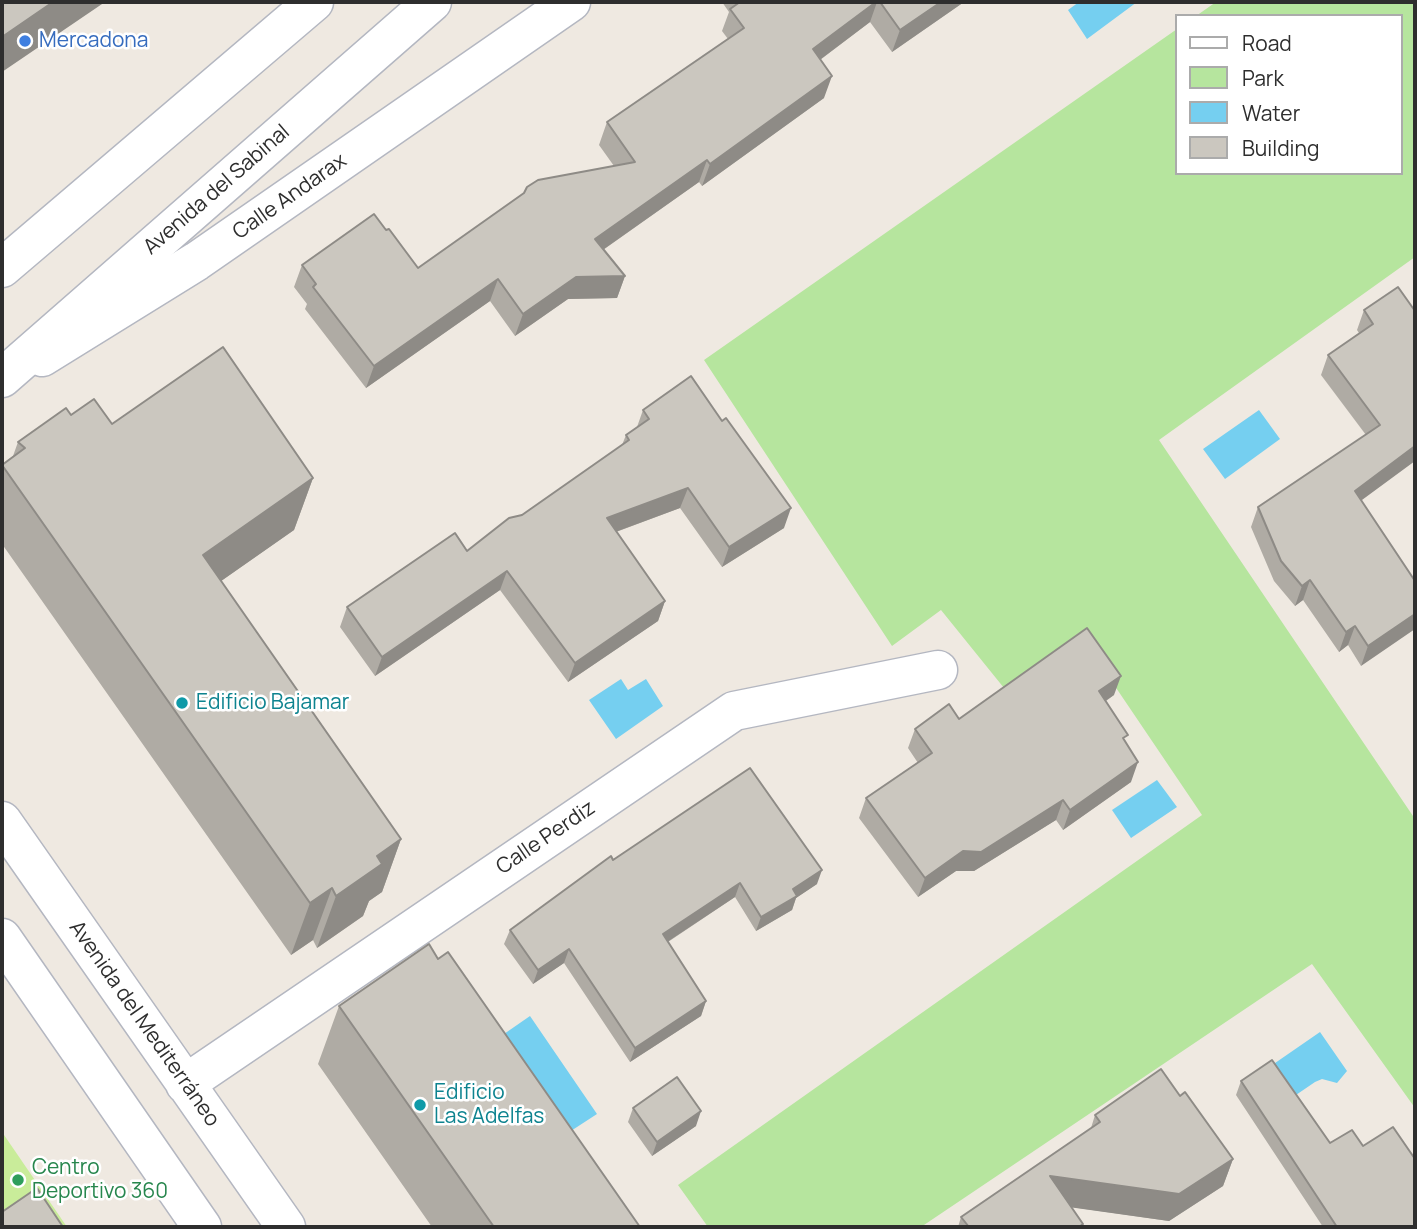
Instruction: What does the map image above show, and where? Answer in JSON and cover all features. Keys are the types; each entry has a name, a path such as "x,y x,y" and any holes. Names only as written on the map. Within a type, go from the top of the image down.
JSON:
{"street":[{"path":"2,268 314,2"},
{"name":"Avenida del Sabinal","path":"2,380 432,2"},
{"name":"Calle Andarax","path":"2,380 197,261 571,2"},
{"name":"Calle Perdiz","path":"185,1084 733,711 938,670"},
{"name":"Avenida del Mediterráneo","path":"2,821 286,1227"},
{"path":"2,938 202,1227"}],"green space":[{"path":"1216,2 1415,2 1415,257 1159,440 1415,819 1415,1108 1312,964 921,1227 708,1227 678,1185 1202,815 1079,633 1004,688 941,610 892,646 704,360 1176,30 1176,175 1403,175 1403,14 1199,14"},
{"name":"Centro Deportivo 360","path":"2,1132 67,1227 2,1227"}],"water":[{"path":"1079,2 1137,2 1087,39 1068,10"},
{"path":"1259,410 1280,439 1225,479 1203,449"},
{"path":"621,679 628,690 646,679 663,706 616,739 589,700"},
{"path":"1157,780 1177,807 1131,838 1112,810"},
{"path":"530,1016 597,1114 557,1140 491,1043"},
{"path":"1320,1032 1347,1071 1337,1083 1322,1079 1315,1082 1271,1112 1249,1081"}],"building":[{"path":"2,2 53,2 2,37"},
{"path":"740,2 876,2 813,49 832,76 710,164 707,160 595,239 625,276 576,277 523,314 498,279 374,366 313,287 316,284 302,265 374,214 386,230 389,229 418,268 524,193 527,187 538,180 635,162 607,122 744,28 730,9"},
{"path":"880,2 941,2 900,30"},
{"path":"1398,287 1415,311 1415,446 1355,491 1415,581 1415,614 1368,646 1355,626 1346,632 1310,580 1302,586 1281,561 1258,507 1380,425 1328,355 1373,324 1364,310"},
{"path":"223,347 313,478 203,555 401,839 377,856 382,864 336,896 332,888 310,903 2,465 25,448 18,442 66,408 71,415 94,399 112,424"},
{"path":"691,376 722,421 726,418 791,508 729,547 688,488 607,518 665,601 575,663 507,571 382,657 347,607 455,533 467,551 509,518 522,515 629,440 626,435 649,419 643,410"},
{"path":"1087,628 1121,676 1099,691 1128,735 1123,738 1138,762 1070,810 1063,800 981,852 963,851 925,878 866,798 932,753 915,729 949,704 959,719"},
{"path":"750,768 822,870 793,889 797,896 761,917 740,883 663,934 706,1001 635,1048 569,949 538,970 510,930 611,856 613,860"},
{"path":"429,944 438,959 448,952 640,1227 494,1227 339,1006"},
{"path":"1272,1060 1330,1143 1352,1130 1363,1146 1393,1127 1415,1159 1415,1227 1337,1227 1241,1081"},
{"path":"1161,1069 1180,1096 1185,1092 1233,1159 1179,1194 1050,1176 1083,1224 1079,1227 969,1227 961,1217 1100,1122 1095,1115"},
{"path":"677,1077 701,1111 657,1142 633,1108"},
{"path":"37,1188 63,1227 2,1227 2,1212"}],"place":[{"name":"Mercadona","path":"25,41"},
{"name":"Edificio Bajamar","path":"182,703"},
{"name":"Edificio Las Adelfas","path":"420,1105"},
{"name":"Centro Deportivo 360","path":"18,1180"}]}
